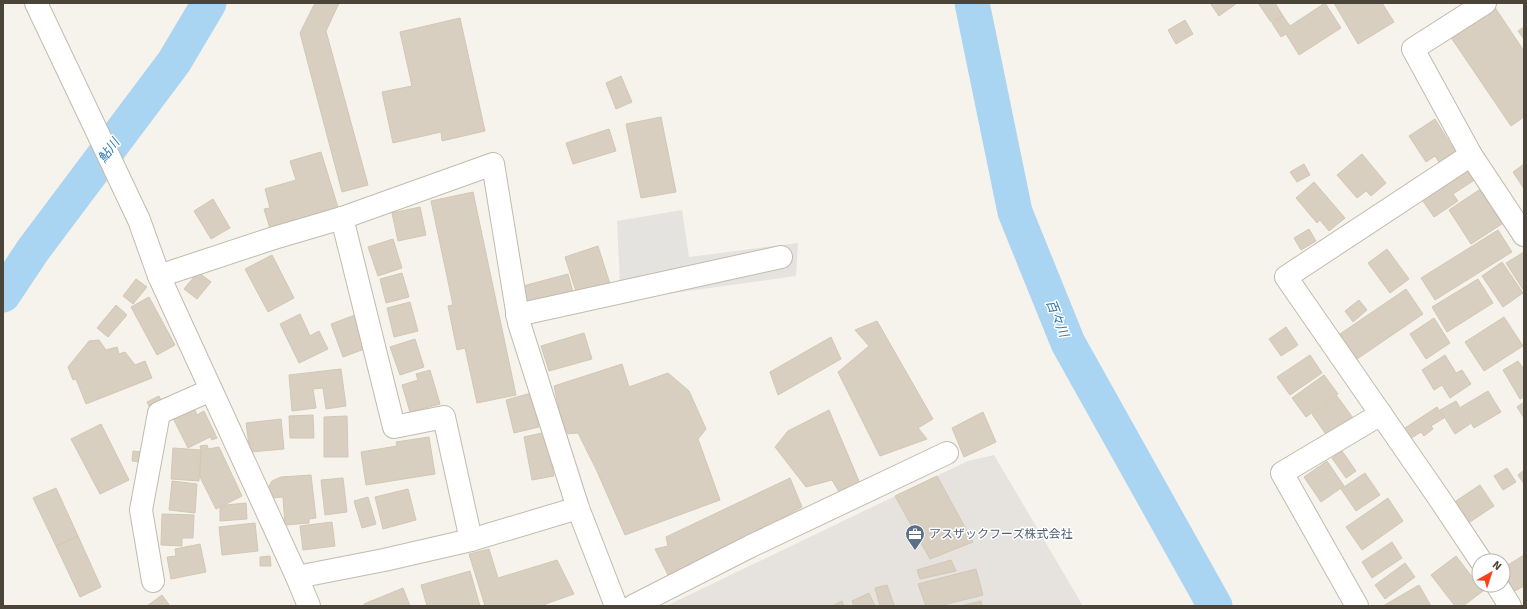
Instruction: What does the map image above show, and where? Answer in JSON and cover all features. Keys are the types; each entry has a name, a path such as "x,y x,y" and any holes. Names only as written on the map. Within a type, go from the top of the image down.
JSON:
{"street":[{"path":"36,3 139,220 159,276 297,576 309,606"},
{"path":"1485,3 1413,49 1471,155 1521,225"},
{"path":"1471,155 1286,277 1476,553"},
{"path":"159,276 274,238 342,218 493,164 521,331 578,508 616,606"},
{"path":"342,218 394,427 444,417 471,540"},
{"path":"518,315 781,257"},
{"path":"153,581 141,510 159,413 211,390"},
{"path":"1357,606 1282,473 1381,414"},
{"path":"633,606 751,546 947,453"},
{"path":"297,576 384,560 471,540 578,508"},
{"path":"1502,593 1510,606"}],"shaded area":[{"path":"682,210 689,257 798,243 796,276 630,299 620,286 617,221"},
{"name":"アスザックフーズ株式会社","path":"994,455 1083,606 666,606 968,461"}],"building":[{"path":"315,3 339,3 326,31 368,185 342,192 300,33"},
{"path":"1210,3 1237,3 1219,16"},
{"path":"1258,3 1275,3 1283,16 1271,22"},
{"path":"1325,3 1341,28 1299,55 1286,34 1281,37 1272,23 1283,16 1290,26"},
{"path":"1334,3 1382,3 1394,22 1358,44"},
{"path":"1494,6 1524,51 1524,117 1511,126 1450,36"},
{"path":"460,18 485,131 442,141 441,132 393,143 382,92 412,86 400,32"},
{"path":"1185,20 1193,34 1176,44 1168,30"},
{"path":"1524,27 1524,39 1518,31"},
{"path":"621,76 632,102 616,109 606,83"},
{"path":"661,117 676,192 641,198 626,124"},
{"path":"1435,119 1455,151 1439,162 1435,156 1426,162 1409,136"},
{"path":"609,129 616,151 573,164 566,143"},
{"path":"321,152 340,214 272,235 264,209 270,208 265,189 296,180 290,161"},
{"path":"1362,154 1386,183 1371,196 1366,191 1357,198 1337,175"},
{"path":"1464,162 1476,179 1453,194 1458,201 1434,217 1418,194"},
{"path":"1304,164 1310,175 1297,182 1290,172"},
{"path":"1524,164 1524,189 1513,172"},
{"path":"1314,182 1345,218 1329,231 1320,220 1317,223 1296,198"},
{"path":"1482,188 1505,222 1471,244 1449,210"},
{"path":"473,192 516,395 477,403 465,348 457,350 448,306 453,305 431,201"},
{"path":"213,199 230,228 211,239 194,211"},
{"path":"420,207 426,235 398,241 392,213"},
{"path":"1309,229 1316,241 1301,250 1294,238"},
{"path":"1498,230 1512,252 1435,300 1421,278"},
{"path":"393,239 402,268 378,276 368,247"},
{"path":"598,246 611,287 578,298 565,257"},
{"path":"1387,249 1409,279 1390,293 1368,263"},
{"path":"1524,252 1524,291 1506,263"},
{"path":"272,255 294,298 268,312 245,269"},
{"path":"1502,262 1523,293 1503,307 1482,276"},
{"path":"198,272 211,282 197,299 184,289"},
{"path":"402,273 409,297 386,303 380,279"},
{"path":"568,274 573,292 528,305 523,286"},
{"path":"136,279 147,287 133,304 123,296"},
{"path":"1478,279 1493,303 1447,332 1432,307"},
{"path":"1406,289 1423,314 1357,359 1340,334"},
{"path":"149,297 175,345 157,355 131,307"},
{"path":"1359,300 1367,310 1353,322 1345,311"},
{"path":"410,302 418,331 394,337 387,308"},
{"path":"116,305 127,315 108,337 97,328"},
{"path":"300,314 310,336 319,331 328,349 299,363 280,324"},
{"path":"355,315 367,348 343,357 331,324"},
{"path":"1504,317 1523,346 1484,371 1465,342"},
{"path":"1434,318 1450,343 1426,359 1410,334"},
{"path":"877,321 933,419 918,428 927,439 880,456 838,372 869,346 855,330"},
{"path":"1286,327 1298,345 1281,356 1269,339"},
{"path":"584,333 592,359 549,371 541,346"},
{"path":"831,337 841,359 778,395 770,372"},
{"path":"415,339 424,367 400,375 390,347"},
{"path":"99,340 106,350 117,347 119,354 125,352 135,365 145,361 152,378 86,404 76,379 73,380 68,367 89,341"},
{"path":"1310,355 1322,373 1290,395 1277,377"},
{"path":"1445,355 1456,373 1462,370 1471,384 1450,398 1442,385 1434,390 1422,370"},
{"path":"1518,361 1523,368 1524,367 1524,397 1520,399 1503,370"},
{"path":"622,364 629,387 668,373 689,391 706,429 698,439 720,500 625,535 596,469 578,433 564,434 554,386"},
{"path":"341,369 346,406 326,409 323,388 313,389 316,408 292,411 289,375"},
{"path":"430,370 440,404 410,412 402,385 418,380 416,374"},
{"path":"1324,375 1338,394 1306,417 1292,398"},
{"path":"1488,391 1501,412 1474,428 1461,407"},
{"path":"531,393 539,427 514,433 506,400"},
{"path":"159,396 162,402 150,408 147,402"},
{"path":"1337,396 1353,418 1327,436 1312,414"},
{"path":"1456,401 1470,424 1455,434 1440,410"},
{"path":"1524,402 1524,418 1517,407"},
{"path":"1437,407 1444,418 1431,426 1433,429 1424,436 1421,432 1408,440 1402,430"},
{"path":"194,408 197,415 204,411 217,438 212,440 210,437 188,448 173,418"},
{"path":"829,410 864,493 844,500 832,480 806,487 775,447 788,431"},
{"path":"983,412 996,442 964,457 952,428"},
{"path":"313,415 314,438 290,438 289,416"},
{"path":"347,416 348,457 324,457 324,417"},
{"path":"281,419 284,449 250,452 246,423"},
{"path":"101,424 129,480 100,494 71,439"},
{"path":"546,432 554,476 532,480 524,437"},
{"path":"429,437 435,474 366,485 361,452 397,446 396,442"},
{"path":"207,445 208,449 219,447 242,496 216,509 200,477 200,446"},
{"path":"173,448 201,450 199,481 171,479"},
{"path":"133,451 141,452 140,462 132,461"},
{"path":"1342,451 1356,471 1346,478 1332,458"},
{"path":"1327,461 1344,486 1321,502 1304,477"},
{"path":"1507,468 1516,482 1503,490 1494,476"},
{"path":"1524,470 1524,484 1518,475"},
{"path":"1365,473 1380,495 1356,511 1341,489"},
{"path":"311,475 316,518 309,519 309,523 285,525 283,497 271,498 268,488 272,481 281,477"},
{"path":"937,476 973,542 930,559 895,496"},
{"path":"343,478 347,512 325,515 321,480"},
{"path":"790,478 802,507 724,552 686,570 668,575 655,549 668,546 666,537"},
{"path":"172,481 197,484 195,513 169,510"},
{"path":"1480,485 1494,506 1464,526 1450,505"},
{"path":"56,488 78,536 56,546 33,498"},
{"path":"408,489 416,520 383,529 375,497"},
{"path":"368,497 376,524 362,528 354,501"},
{"path":"1388,498 1403,521 1362,550 1346,527"},
{"path":"246,503 247,519 220,521 220,508 226,505"},
{"path":"162,514 194,515 193,538 182,538 182,546 161,545"},
{"path":"332,522 335,546 303,550 300,526"},
{"path":"255,523 258,551 222,555 219,527"},
{"path":"78,536 101,587 80,597 56,546"},
{"path":"1392,542 1402,558 1372,578 1362,562"},
{"path":"200,544 206,572 171,579 167,557 176,556 175,549"},
{"path":"489,549 498,578 557,560 574,594 540,606 485,606 469,554"},
{"path":"1524,555 1524,586 1513,592 1511,589 1511,563"},
{"path":"270,556 271,566 260,566 260,557"},
{"path":"1456,556 1471,575 1471,593 1480,593 1463,606 1455,606 1431,575"},
{"path":"951,560 956,571 920,579 917,570"},
{"path":"1405,563 1415,577 1385,599 1375,585"},
{"path":"976,569 983,595 939,606 926,606 918,584"},
{"path":"470,571 480,606 427,606 421,585"},
{"path":"887,585 894,605 880,606 875,588"},
{"path":"1419,585 1431,606 1383,606"},
{"path":"403,588 410,606 365,606 364,604"},
{"path":"869,593 875,606 854,606 852,601"},
{"path":"162,595 170,606 147,606"},
{"path":"842,601 844,606 832,606"},
{"path":"981,601 982,606 961,606"}],"waterway":[{"name":"鮎川","path":"3,295 33,250 174,62 209,3"},
{"name":"百々川","path":"972,3 1015,212 1068,343 1215,606"}],"place":[{"name":"アスザックフーズ株式会社","path":"915,551"}]}
